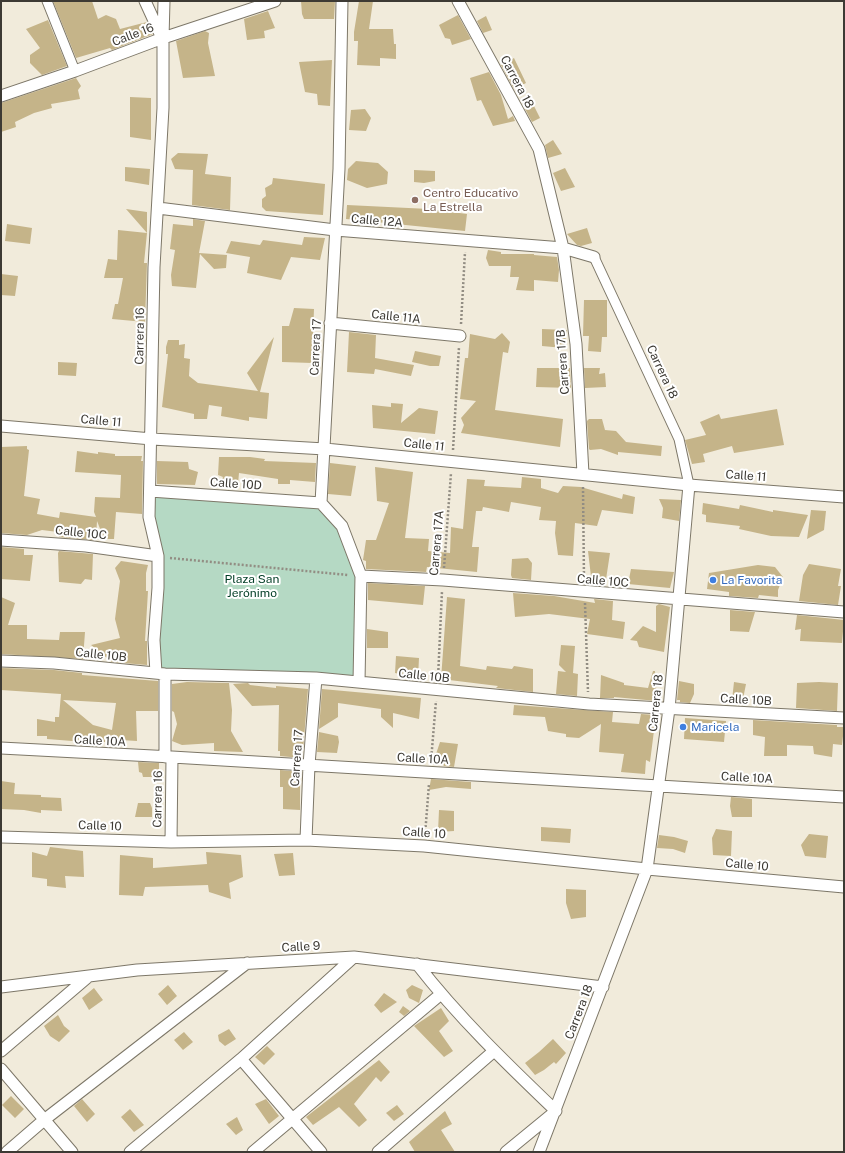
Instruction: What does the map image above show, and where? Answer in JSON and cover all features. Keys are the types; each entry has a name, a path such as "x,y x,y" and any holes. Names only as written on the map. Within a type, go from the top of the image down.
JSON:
{"street":[{"path":"47,1 75,71"},
{"name":"Carrera 16","path":"145,1 162,38 164,108 154,267 152,439 149,517 158,556 158,588 154,640 161,674 169,757 171,842"},
{"path":"162,38 164,1"},
{"name":"Calle 16","path":"1,96 75,71 162,38 275,1"},
{"name":"Carrera 17","path":"321,503 339,169 342,1"},
{"name":"Carrera 18","path":"458,1 539,150 563,248"},
{"name":"Calle 12A","path":"158,208 335,230 466,242 563,248 594,257"},
{"name":"Carrera 17B","path":"563,248 576,344 583,474"},
{"name":"Carrera 18","path":"539,1152 556,1111 647,869 669,709 689,485 679,439 594,257"},
{"name":"Calle 11A","path":"330,323 460,336"},
{"name":"Calle 11","path":"1,426 152,439 325,449 689,485 844,497"},
{"name":"Calle 10D","path":"150,491 321,503"},
{"path":"321,503 342,526 361,576 359,682"},
{"name":"Calle 10C","path":"1,540 86,546 158,556"},
{"name":"Calle 10C","path":"361,576 443,580 844,612"},
{"name":"Calle 10B","path":"1,661 54,663 161,674 316,678 589,704 844,718"},
{"name":"Carrera 17","path":"306,840 309,765 316,678"},
{"name":"Calle 10A","path":"1,748 844,797"},
{"name":"Calle 10","path":"1,837 171,842 306,840 424,846 647,869 844,887"},
{"path":"130,1152 241,1059 354,957"},
{"name":"Calle 9","path":"1,986 137,970 354,957 603,987"},
{"path":"7,1152 44,1120 247,963"},
{"path":"417,964 441,994 494,1051 556,1111 506,1152"},
{"path":"1,1051 89,976"},
{"path":"253,1152 441,994"},
{"path":"378,1152 494,1051"},
{"path":"241,1059 321,1152"},
{"path":"1,1069 72,1152"}],"path":[{"name":"Carrera 17A","path":"424,846 437,690 466,242"},
{"path":"158,556 192,561 361,576"}],"green space":[{"name":"Plaza San Jerónimo","path":"151,491 318,504 339,527 358,573 357,679 158,671"}],"building":[{"path":"53,1 92,1 98,19 106,15 116,19 120,29 147,22 153,34 112,50 110,48 76,58"},
{"path":"301,1 335,1 334,19 304,19"},
{"path":"359,1 373,1 369,29 393,29 394,44 396,44 396,59 380,58 380,66 357,65 358,41 354,41 354,32"},
{"path":"268,11 275,28 264,31 265,38 247,40 244,19"},
{"path":"458,15 471,39 452,45 450,39 445,38 439,25"},
{"path":"486,16 492,30 483,33 477,21"},
{"path":"48,20 67,66 42,75 30,63 30,55 40,48 26,29"},
{"path":"205,31 209,33 208,43 215,76 183,78 176,41"},
{"path":"514,58 526,83 514,89 501,65"},
{"path":"332,60 330,106 318,105 317,94 305,92 299,62"},
{"path":"489,72 501,95 508,119 513,116 515,121 493,126 481,100 477,101 470,78"},
{"path":"76,78 81,86 78,90 80,99 51,104 52,108 34,113 15,122 16,127 1,132 1,103"},
{"path":"130,97 151,98 151,140 130,137"},
{"path":"532,102 540,118 532,122 524,107"},
{"path":"365,109 371,118 366,131 349,130 351,110"},
{"path":"553,140 562,154 548,158 545,145"},
{"path":"178,153 208,154 205,174 231,177 230,210 192,205 193,170 175,169 171,159"},
{"path":"356,161 378,163 388,172 387,184 367,188 347,180 348,169"},
{"path":"125,167 150,169 149,185 125,181"},
{"path":"565,168 575,187 561,191 553,173"},
{"path":"414,170 435,171 435,181 424,183 414,182"},
{"path":"273,178 325,184 323,215 266,211 262,207 262,199 266,196 265,188 272,184"},
{"path":"347,205 429,209 467,214 465,231 346,219"},
{"path":"126,209 147,212 147,233"},
{"path":"193,219 205,221 199,253 227,255 226,268 214,269 200,254 196,288 172,286 171,275 175,250 170,249 173,224 193,226"},
{"path":"7,224 32,228 30,244 5,241"},
{"path":"587,228 592,243 581,246 577,245 567,234"},
{"path":"118,230 147,233 144,263 147,263 145,322 112,319 115,304 118,304 123,278 104,278 108,259 117,260"},
{"path":"304,237 325,238 320,260 291,257 281,280 247,273 250,257 226,253 231,241 260,245 263,240 302,245"},
{"path":"488,250 501,252 501,254 534,254 557,257 559,270 558,282 534,280 534,291 516,290 519,277 510,277 511,266 489,266 486,258"},
{"path":"1,274 18,276 15,296 1,295"},
{"path":"584,300 607,300 607,337 602,337 601,352 588,351 589,336 583,336"},
{"path":"294,308 314,309 312,363 282,362 282,326 289,326"},
{"path":"542,329 567,330 564,348 542,346"},
{"path":"349,332 376,335 375,358 414,365 411,376 375,369 374,374 347,372"},
{"path":"502,333 510,342 508,353 503,352 495,410 563,419 560,447 461,433 464,425 461,418 476,401 460,399 465,358 468,358 470,334 495,339"},
{"path":"274,337 260,392 269,393 267,419 249,417 249,421 221,416 222,407 209,405 207,419 194,419 194,414 162,407 168,354 166,354 166,347 168,340 179,340 179,345 185,344 184,358 190,359 189,376 198,383 258,391 247,373"},
{"path":"415,351 441,356 439,366 430,366 412,362"},
{"path":"58,362 77,363 76,376 58,375"},
{"path":"537,368 570,368 571,388 536,387"},
{"path":"584,368 600,368 599,374 605,373 606,387 585,388"},
{"path":"391,403 403,404 401,423 419,408 438,411 435,434 373,428 372,405 391,407"},
{"path":"777,409 784,445 734,453 732,446 703,454 705,462 692,464 685,440 706,435 700,422 719,414 721,419"},
{"path":"589,419 602,419 605,430 616,431 626,442 662,446 661,456 618,452 618,455 601,449 590,450 587,421"},
{"path":"27,446 27,449 29,450 24,496 40,499 37,514 59,518 60,512 96,517 94,512 95,497 120,498 121,475 75,472 77,451 98,454 98,452 115,454 115,456 142,456 142,514 116,512 114,539 104,539 97,521 96,538 93,538 93,540 59,537 58,532 42,530 27,535 1,533 1,447"},
{"path":"219,457 250,457 265,459 264,461 316,463 315,482 290,480 290,484 278,484 278,479 239,473 238,484 221,482 223,477 218,475"},
{"path":"157,461 188,462 189,469 198,472 195,485 157,484"},
{"path":"330,463 356,466 351,496 328,494"},
{"path":"375,467 413,472 405,538 429,539 428,551 450,553 451,527 463,529 467,479 485,480 484,486 521,488 522,477 541,479 541,488 558,493 563,486 581,487 622,499 623,494 635,497 633,514 602,510 597,526 575,523 573,556 558,555 555,533 556,521 539,520 541,507 511,502 509,512 483,507 482,511 476,511 472,547 479,547 477,572 427,567 426,572 366,569 366,561 363,560 366,540 376,540 389,503 377,501"},
{"path":"659,499 681,500 679,521 662,518 663,508"},
{"path":"703,503 739,509 740,505 773,512 773,510 808,515 799,537 771,536 739,529 740,526 706,522 706,515 702,514"},
{"path":"811,510 826,511 824,530 807,539"},
{"path":"1,547 24,549 24,555 33,555 30,581 1,579"},
{"path":"59,551 93,554 92,580 85,579 81,584 59,582"},
{"path":"588,551 610,553 605,586 592,585"},
{"path":"528,558 532,563 531,580 512,578 512,559"},
{"path":"121,561 148,565 146,573 146,591 148,591 145,641 147,641 147,665 112,662 91,645 120,638 115,619 120,581 115,568"},
{"path":"809,564 841,569 838,586 841,586 838,605 799,601 803,575"},
{"path":"758,565 775,567 783,577 778,590 778,597 759,595 758,598 729,596 729,592 707,589 709,573"},
{"path":"631,569 674,572 670,588 628,584"},
{"path":"368,583 425,586 423,605 368,600"},
{"path":"513,593 554,596 595,603 594,599 613,601 612,620 625,622 623,639 587,634 590,619 549,614 515,617"},
{"path":"1,597 15,603 8,625 27,625 27,639 59,640 60,632 85,632 83,659 1,654"},
{"path":"447,597 465,599 460,666 486,670 487,666 512,669 514,666 533,669 533,692 496,688 498,686 441,679"},
{"path":"659,604 670,607 664,652 639,647 637,641 630,640 643,626 656,632 656,606"},
{"path":"730,610 755,612 749,632 730,631"},
{"path":"797,615 844,620 842,643 800,641 801,629 795,630"},
{"path":"367,629 388,632 388,648 367,648"},
{"path":"561,645 575,646 573,673 578,674 577,696 556,694 558,671 566,672 559,665"},
{"path":"396,656 419,658 418,678 395,673"},
{"path":"1,668 54,670 82,673 82,675 158,681 158,711 136,711 137,741 105,739 105,742 85,742 47,739 47,736 37,736 37,719 55,722 55,717 59,717 61,694 1,690","holes":["63,700 116,703 112,730 93,725"]},
{"path":"653,671 655,671 657,701 614,697 600,698 601,675 624,683 624,685 648,688"},
{"path":"679,681 694,684 694,694 690,703 680,702 680,700 677,700"},
{"path":"187,682 229,683 232,710 231,731 243,752 214,751 214,743 182,745 172,741 177,724 174,712 172,711 172,684"},
{"path":"734,682 746,684 743,699 732,700"},
{"path":"248,683 250,685 276,688 276,686 308,689 303,751 301,751 301,758 280,756 280,751 278,751 279,705 252,706 233,684"},
{"path":"797,683 838,683 837,711 796,708"},
{"path":"322,689 421,698 419,719 393,713 393,728 381,717 381,709 338,703 338,717 319,729"},
{"path":"514,705 613,712 612,722 639,724 641,714 656,715 650,762 646,760 645,774 621,772 624,754 599,752 601,724 579,738 566,737 566,734 548,731 545,717 513,715"},
{"path":"685,718 726,721 724,742 684,739"},
{"path":"753,720 837,725 837,727 844,727 842,745 833,744 832,757 814,754 813,746 787,745 787,756 764,756 765,737 753,735"},
{"path":"319,732 338,736 339,742 337,753 317,752"},
{"path":"440,742 458,744 454,767 444,766 436,754"},
{"path":"138,762 159,763 159,777 143,777 142,773 139,772"},
{"path":"280,770 300,772 300,810 283,809 283,787 280,787"},
{"path":"431,779 471,782 471,789 446,787 429,790"},
{"path":"1,781 15,783 14,794 41,795 41,797 61,798 62,811 41,810 41,813 24,810 1,809"},
{"path":"731,797 752,799 752,817 732,817 730,806"},
{"path":"138,803 150,803 152,808 152,817 135,817"},
{"path":"439,810 454,811 454,831 438,832"},
{"path":"541,827 571,829 570,843 541,841"},
{"path":"716,829 732,831 731,856 713,855 712,838"},
{"path":"809,834 828,836 826,858 805,856 801,845"},
{"path":"659,835 688,841 685,853 673,849 657,848"},
{"path":"50,847 83,851 84,877 65,876 66,888 47,886 47,879 32,877 32,852 47,856"},
{"path":"206,852 241,855 243,877 229,883 231,899 209,892 208,885 145,887 143,896 119,895 120,855 153,858 153,868 207,864"},
{"path":"293,853 295,875 279,876 274,854"},
{"path":"566,889 586,890 586,917 571,919 566,903"},
{"path":"168,985 177,996 167,1005 158,994"},
{"path":"412,985 423,990 419,1003 409,998 406,990"},
{"path":"94,988 103,1000 89,1010 82,998"},
{"path":"384,993 397,1002 381,1013 374,1005"},
{"path":"403,1006 410,1011 404,1016 399,1012"},
{"path":"441,1008 449,1021 439,1031 453,1051 444,1057 414,1026"},
{"path":"58,1015 64,1026 70,1031 59,1042 50,1036 44,1026"},
{"path":"229,1029 236,1039 225,1046 219,1041 218,1035"},
{"path":"184,1032 193,1042 183,1050 174,1040"},
{"path":"553,1039 566,1053 556,1064 554,1062 535,1075 525,1063"},
{"path":"267,1046 275,1054 264,1065 255,1057"},
{"path":"379,1060 390,1072 381,1082 376,1077 354,1104 367,1120 359,1127 339,1107 313,1125 306,1117"},
{"path":"11,1096 24,1109 15,1118 2,1105"},
{"path":"82,1099 95,1114 87,1122 74,1106"},
{"path":"266,1099 279,1116 269,1124 255,1104"},
{"path":"397,1105 404,1114 394,1121 386,1113"},
{"path":"130,1109 144,1125 134,1132 121,1117"},
{"path":"445,1111 452,1124 441,1130 455,1152 415,1152 409,1142"},
{"path":"237,1117 243,1130 236,1135 226,1124"}],"place":[{"name":"Centro Educativo La Estrella","path":"415,200"},
{"name":"La Favorita","path":"713,580"},
{"name":"Maricela","path":"683,727"}]}
